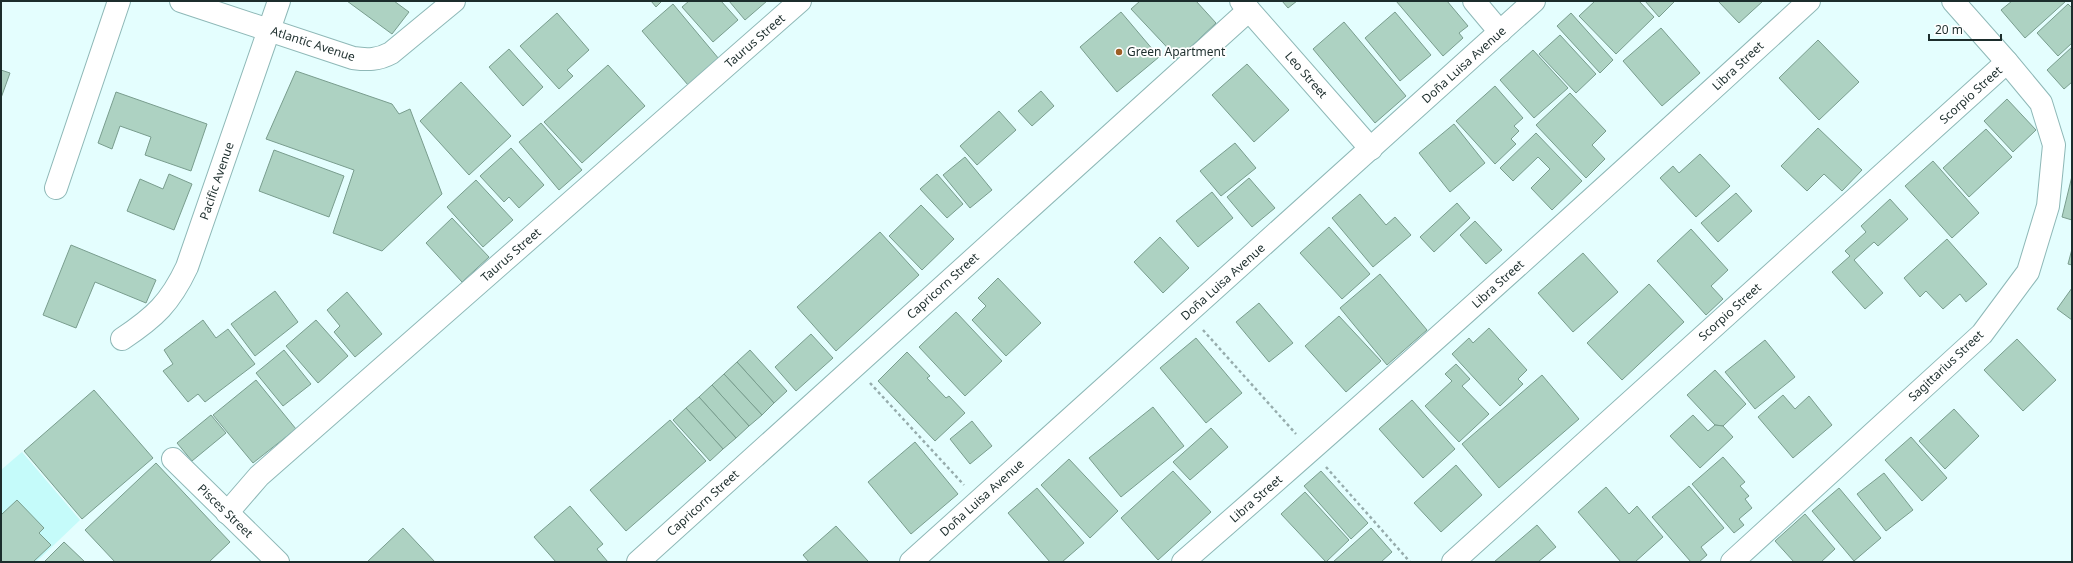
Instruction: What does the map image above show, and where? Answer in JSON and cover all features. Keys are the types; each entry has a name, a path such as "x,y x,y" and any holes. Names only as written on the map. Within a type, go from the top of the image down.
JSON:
{"street":[{"path":"56,188 119,1"},
{"name":"Atlantic Avenue","path":"181,1 353,58 380,59 404,44 454,1"},
{"name":"Pacific Avenue","path":"122,339 144,325 161,309 176,290 185,273 279,1"},
{"name":"Taurus Street","path":"227,513 259,476 800,1"},
{"path":"1474,1 1500,32"},
{"name":"Doña Luisa Avenue","path":"911,562 1534,1"},
{"name":"Libra Street","path":"1183,562 1311,451 1606,187 1809,1"},
{"name":"Sagittarius Street","path":"1732,562 1982,334 2028,272 2048,206 2054,145 2041,103 1953,1"},
{"name":"Leo Street","path":"1245,5 1370,149"},
{"name":"Capricorn Street","path":"638,562 855,366 1245,5"},
{"name":"Scorpio Street","path":"1453,562 2007,62"},
{"name":"Pisces Street","path":"173,459 278,562"}],"path":[{"path":"855,366 978,501"}],"shaded area":[{"path":"22,452 80,520 36,562 1,562 1,470"}],"building":[{"path":"347,1 394,1 409,12 392,34"},
{"path":"651,1 662,1 656,7"},
{"path":"689,1 721,1 738,20 713,42 682,7"},
{"path":"729,1 767,1 745,20"},
{"path":"1140,1 1196,1 1216,23 1178,59 1131,9"},
{"path":"1282,1 1297,1 1288,8"},
{"path":"1396,1 1447,1 1468,26 1459,33 1463,38 1443,56"},
{"path":"1595,1 1639,1 1654,17 1616,54 1579,16"},
{"path":"1645,1 1675,1 1659,17"},
{"path":"1718,1 1763,1 1739,23"},
{"path":"2012,1 2066,1 2025,38 2001,10"},
{"path":"673,4 719,59 688,85 642,31"},
{"path":"2068,4 2072,8 2072,43 2058,56 2037,33"},
{"name":"Green Apartment","path":"1121,12 1159,57 1117,92 1080,47"},
{"path":"1395,12 1431,55 1400,81 1365,38"},
{"path":"557,13 589,50 567,70 573,76 559,89 520,46"},
{"path":"1571,13 1613,60 1600,73 1557,26"},
{"path":"1344,22 1406,96 1375,123 1313,49"},
{"path":"1661,28 1700,73 1662,106 1623,61"},
{"path":"1560,35 1596,74 1576,93 1539,54"},
{"path":"1818,40 1859,82 1819,120 1779,78"},
{"path":"2072,47 2072,82 2064,89 2047,70"},
{"path":"509,49 543,87 523,106 489,67"},
{"path":"1533,50 1568,88 1534,118 1500,80"},
{"path":"1247,64 1289,110 1254,142 1212,95"},
{"path":"608,65 645,106 582,163 544,122"},
{"path":"1,70 10,73 1,98"},
{"path":"296,71 392,104 399,114 410,109 442,194 382,251 333,233 354,170 266,139"},
{"path":"461,82 511,136 469,175 420,121"},
{"path":"1495,86 1523,118 1514,126 1519,131 1511,139 1516,144 1495,164 1456,121"},
{"path":"1041,91 1054,106 1032,126 1018,111"},
{"path":"116,92 207,124 191,171 145,155 151,137 120,126 112,149 98,143"},
{"path":"1570,93 1606,131 1592,145 1605,159 1586,178 1536,125"},
{"path":"2007,99 2036,130 2013,152 1984,121"},
{"path":"999,111 1016,130 977,165 960,146"},
{"path":"541,123 582,170 559,190 519,142"},
{"path":"1454,124 1485,163 1450,192 1419,153"},
{"path":"1818,128 1862,170 1842,191 1824,174 1807,191 1781,166"},
{"path":"1986,129 2012,157 1969,197 1943,168"},
{"path":"1536,133 1582,181 1552,210 1531,188 1550,169 1538,157 1513,181 1500,168"},
{"path":"1235,143 1256,168 1221,196 1200,171"},
{"path":"511,148 544,185 519,208 509,197 504,202 480,176"},
{"path":"274,150 344,176 329,217 259,191"},
{"path":"1700,154 1730,186 1696,217 1660,178 1673,166 1679,173"},
{"path":"965,157 992,190 970,208 943,175"},
{"path":"1933,161 1979,213 1952,238 1905,186"},
{"path":"169,174 192,184 174,230 127,211 140,179 163,189"},
{"path":"937,174 963,204 947,218 920,189"},
{"path":"2072,176 2072,220 2062,217"},
{"path":"1249,178 1275,208 1252,227 1227,197"},
{"path":"476,180 513,220 483,247 447,207"},
{"path":"1212,192 1233,218 1198,247 1176,221"},
{"path":"1736,193 1752,211 1718,242 1701,223"},
{"path":"1360,194 1386,225 1395,217 1411,235 1373,267 1332,218"},
{"path":"1890,199 1908,219 1878,246 1874,242 1854,260 1883,293 1865,309 1832,272 1850,256 1845,251 1866,232 1861,226"},
{"path":"1457,203 1470,218 1434,252 1420,237"},
{"path":"921,205 954,239 922,270 889,236"},
{"path":"452,218 489,257 462,282 426,243"},
{"path":"1475,221 1502,250 1486,264 1460,235"},
{"path":"1329,227 1370,274 1342,299 1300,253"},
{"path":"1691,229 1728,270 1711,286 1723,299 1706,315 1657,261"},
{"path":"880,232 919,275 836,351 797,307"},
{"path":"1160,237 1189,268 1163,293 1134,262"},
{"path":"1947,239 1987,284 1966,302 1960,294 1943,309 1926,291 1920,297 1904,278"},
{"path":"71,245 156,280 146,303 95,282 76,328 43,315"},
{"path":"2072,249 2072,265 2068,264"},
{"path":"1583,253 1618,292 1573,332 1538,293"},
{"path":"1380,274 1427,330 1387,365 1340,308"},
{"path":"998,278 1041,323 1006,356 972,320 986,306 978,298"},
{"path":"1649,284 1684,322 1622,380 1587,343"},
{"path":"2072,288 2072,320 2057,309"},
{"path":"275,291 298,322 255,356 231,324"},
{"path":"347,292 382,334 355,357 334,332 340,326 327,310"},
{"path":"1259,303 1293,343 1269,362 1236,322"},
{"path":"956,312 1002,361 965,396 919,347"},
{"path":"1339,316 1381,361 1346,392 1305,346"},
{"path":"203,320 216,338 228,329 255,364 205,402 198,394 188,402 163,371 173,364 164,350"},
{"path":"316,320 348,356 318,383 286,346"},
{"path":"1489,328 1527,370 1518,379 1523,384 1500,406 1452,354 1469,338 1473,343"},
{"path":"811,334 833,358 796,391 775,367"},
{"path":"1196,338 1242,393 1206,423 1160,368"},
{"path":"2017,339 2056,380 2023,411 1984,370"},
{"path":"1765,340 1795,377 1755,409 1725,372"},
{"path":"284,350 311,384 283,406 256,373"},
{"path":"750,350 787,391 774,403 737,362"},
{"path":"907,352 930,376 927,378 946,398 949,396 965,413 935,441 878,381"},
{"path":"737,362 774,403 762,415 724,374"},
{"path":"1456,364 1470,379 1462,386 1489,414 1459,442 1425,406 1452,381 1445,374"},
{"path":"1715,370 1746,404 1723,426 1715,425 1687,395"},
{"path":"724,374 762,415 749,426 712,385"},
{"path":"1542,375 1579,419 1499,488 1462,444"},
{"path":"256,380 296,429 253,463 213,415"},
{"path":"712,385 749,426 736,438 699,397"},
{"path":"94,390 153,458 82,519 24,451"},
{"path":"1783,395 1795,409 1809,396 1832,425 1793,458 1758,417"},
{"path":"699,397 736,438 723,449 686,408"},
{"path":"1412,400 1455,449 1423,478 1379,429"},
{"path":"1153,407 1184,446 1121,497 1089,458"},
{"path":"686,408 723,449 710,461 673,420"},
{"path":"1954,409 1979,436 1945,469 1919,441"},
{"path":"211,415 226,433 192,461 177,443"},
{"path":"1693,415 1708,431 1715,425 1723,426 1733,437 1700,468 1670,436"},
{"path":"670,420 706,461 626,531 590,490"},
{"path":"972,421 992,446 970,464 950,439"},
{"path":"1211,428 1228,447 1190,480 1173,462"},
{"path":"1911,437 1947,478 1922,501 1885,460"},
{"path":"915,442 958,494 911,534 868,482"},
{"path":"1723,457 1745,482 1740,486 1749,496 1745,499 1752,508 1739,519 1744,525 1734,533 1692,484"},
{"path":"1069,459 1118,511 1090,538 1041,485"},
{"path":"156,463 230,542 209,562 115,562 85,530"},
{"path":"1456,465 1482,495 1441,532 1414,503"},
{"path":"1173,471 1211,512 1158,560 1121,518"},
{"path":"1321,471 1368,523 1351,539 1304,486"},
{"path":"1884,473 1913,510 1886,531 1857,494"},
{"path":"1689,486 1724,528 1701,547 1707,555 1699,562 1691,562 1652,517"},
{"path":"1606,487 1629,514 1637,506 1663,537 1635,562 1621,562 1578,512"},
{"path":"1037,488 1084,543 1062,562 1050,562 1008,513"},
{"path":"1839,488 1881,538 1854,561 1812,511"},
{"path":"1305,492 1349,540 1326,562 1281,514"},
{"path":"17,500 44,528 39,533 51,545 33,562 1,562 1,515"},
{"path":"570,506 603,544 597,549 608,562 556,562 534,537"},
{"path":"1805,514 1835,549 1821,562 1794,562 1775,541"},
{"path":"1537,525 1556,547 1538,562 1494,562"},
{"path":"836,526 868,561 867,562 809,562 803,555"},
{"path":"403,528 435,562 367,562"},
{"path":"1371,528 1392,552 1381,562 1333,562"},
{"path":"64,542 85,562 44,562"}],"place":[{"name":"Green Apartment","path":"1119,52"}]}
